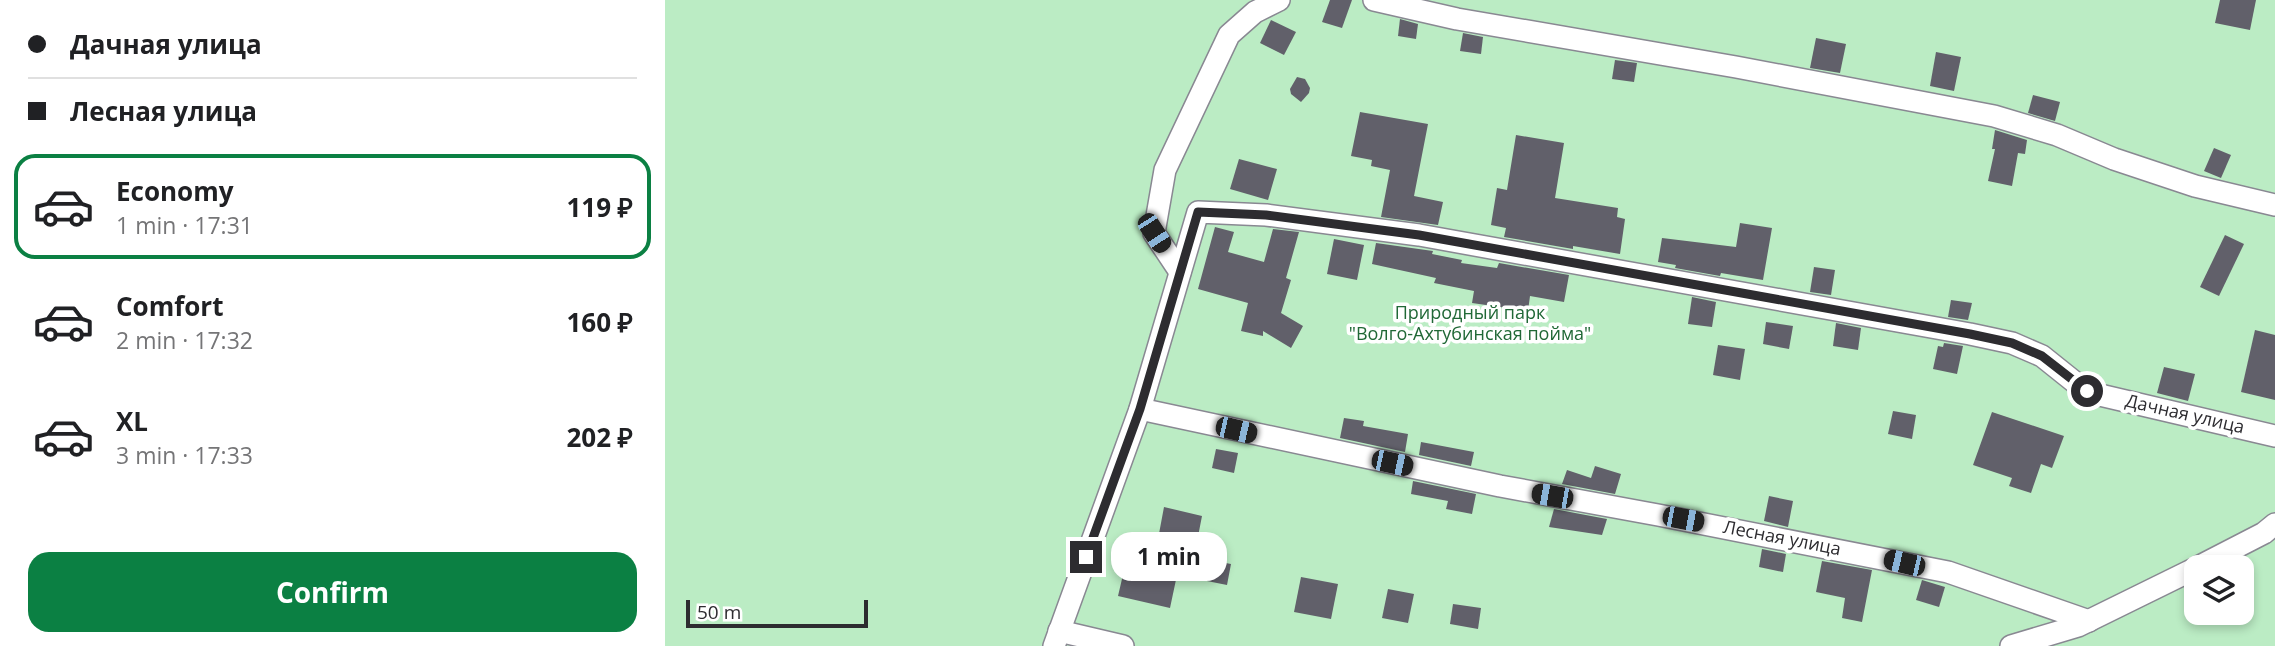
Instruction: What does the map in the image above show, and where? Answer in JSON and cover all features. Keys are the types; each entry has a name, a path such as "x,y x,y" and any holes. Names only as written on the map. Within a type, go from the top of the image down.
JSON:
{"street":[{"path":"1123,646 1056,638 1140,409 1180,272 1154,233 1165,170 1229,35 1255,12 1279,0"},
{"path":"1374,0 1457,19 1736,67 1994,116 2057,135 2114,159 2195,186 2275,205"},
{"name":"Дачная улица","path":"1180,272 1198,212 1280,217 1419,235 2012,343 2042,356 2087,391 2275,436"},
{"name":"Лесная улица","path":"1140,409 1500,486 1948,572 2089,621"},
{"path":"2222,555 2264,533 2275,524"},
{"path":"2011,646 2089,621 2184,574"}],"green space":[{"name":"Природный парк \"Волго-Ахтубинская пойма\"","path":"665,0 2275,0 2275,646 665,646"}],"building":[{"path":"1330,0 1352,0 1342,28 1322,22"},
{"path":"2220,0 2256,0 2250,30 2215,23"},
{"path":"1400,19 1418,24 1416,39 1398,36"},
{"path":"1271,20 1296,32 1284,55 1260,43"},
{"path":"1463,33 1483,37 1481,54 1460,51"},
{"path":"1816,38 1846,44 1840,73 1810,68"},
{"path":"1936,52 1961,57 1954,91 1930,86"},
{"path":"1615,60 1637,63 1634,82 1612,79"},
{"path":"1297,77 1305,79 1310,88 1301,102 1291,94 1290,89"},
{"path":"2033,95 2060,102 2055,121 2028,113"},
{"path":"1360,112 1428,124 1414,196 1443,202 1438,225 1381,217 1390,170 1371,166 1372,160 1351,156"},
{"path":"1995,130 2027,140 2025,154 2018,153 2012,186 1988,181 1995,149 1992,149"},
{"path":"1516,135 1564,143 1555,198 1618,208 1617,217 1625,219 1620,254 1504,237 1506,228 1491,225 1497,188 1507,190"},
{"path":"2214,148 2231,155 2221,178 2204,171"},
{"path":"1239,159 1277,169 1268,200 1230,189"},
{"path":"1740,223 1772,228 1763,280 1721,273 1720,276 1675,268 1676,265 1658,262 1662,238 1736,247"},
{"path":"1215,227 1234,232 1228,252 1264,262 1273,229 1299,232 1286,278 1291,280 1281,313 1303,326 1291,348 1263,331 1263,336 1241,331 1248,303 1198,289"},
{"path":"2225,235 2244,244 2219,296 2200,287"},
{"path":"1334,239 1364,245 1357,280 1327,274"},
{"path":"1376,243 1433,251 1432,254 1462,260 1461,263 1497,268 1499,263 1569,275 1564,302 1530,296 1528,311 1472,303 1474,291 1434,283 1436,278 1372,264"},
{"path":"1814,267 1835,270 1831,295 1810,292"},
{"path":"1692,297 1716,302 1712,327 1688,324"},
{"path":"1951,300 1972,303 1968,320 1948,317"},
{"path":"1766,322 1793,326 1789,349 1763,344"},
{"path":"1836,323 1861,328 1858,350 1833,346"},
{"path":"2255,330 2275,335 2275,400 2241,392"},
{"path":"1944,343 1963,346 1957,374 1933,369 1938,346 1943,347"},
{"path":"1718,345 1745,349 1740,380 1713,375"},
{"path":"2164,367 2195,374 2188,401 2157,393"},
{"path":"1893,411 1916,415 1912,439 1888,434"},
{"path":"1992,412 2064,436 2052,468 2041,464 2031,493 2009,486 2012,478 1973,465"},
{"path":"1344,418 1364,421 1363,426 1408,434 1405,452 1340,438"},
{"path":"1421,442 1474,452 1471,466 1419,455"},
{"path":"1216,449 1238,453 1234,473 1212,468"},
{"path":"1595,466 1621,474 1615,494 1562,484 1567,470 1591,478"},
{"path":"1413,481 1476,494 1472,514 1446,509 1448,501 1411,494"},
{"path":"1769,496 1793,501 1788,527 1764,521"},
{"path":"1164,507 1202,516 1194,557 1231,564 1227,585 1177,575 1170,608 1118,596 1129,549 1155,555"},
{"path":"1554,509 1607,519 1602,535 1549,527"},
{"path":"1762,549 1786,554 1783,572 1759,567"},
{"path":"1822,561 1872,570 1862,622 1842,618 1845,598 1816,592"},
{"path":"1301,577 1338,584 1331,619 1294,612"},
{"path":"1922,580 1945,587 1939,607 1916,600"},
{"path":"1388,589 1414,594 1408,623 1382,618"},
{"path":"1453,604 1481,608 1478,629 1450,624"}],"route":[{"path":"1086,557 1140,409 1198,212 1266,215 1419,235 1970,334 2012,343 2042,356 2087,391"}]}
